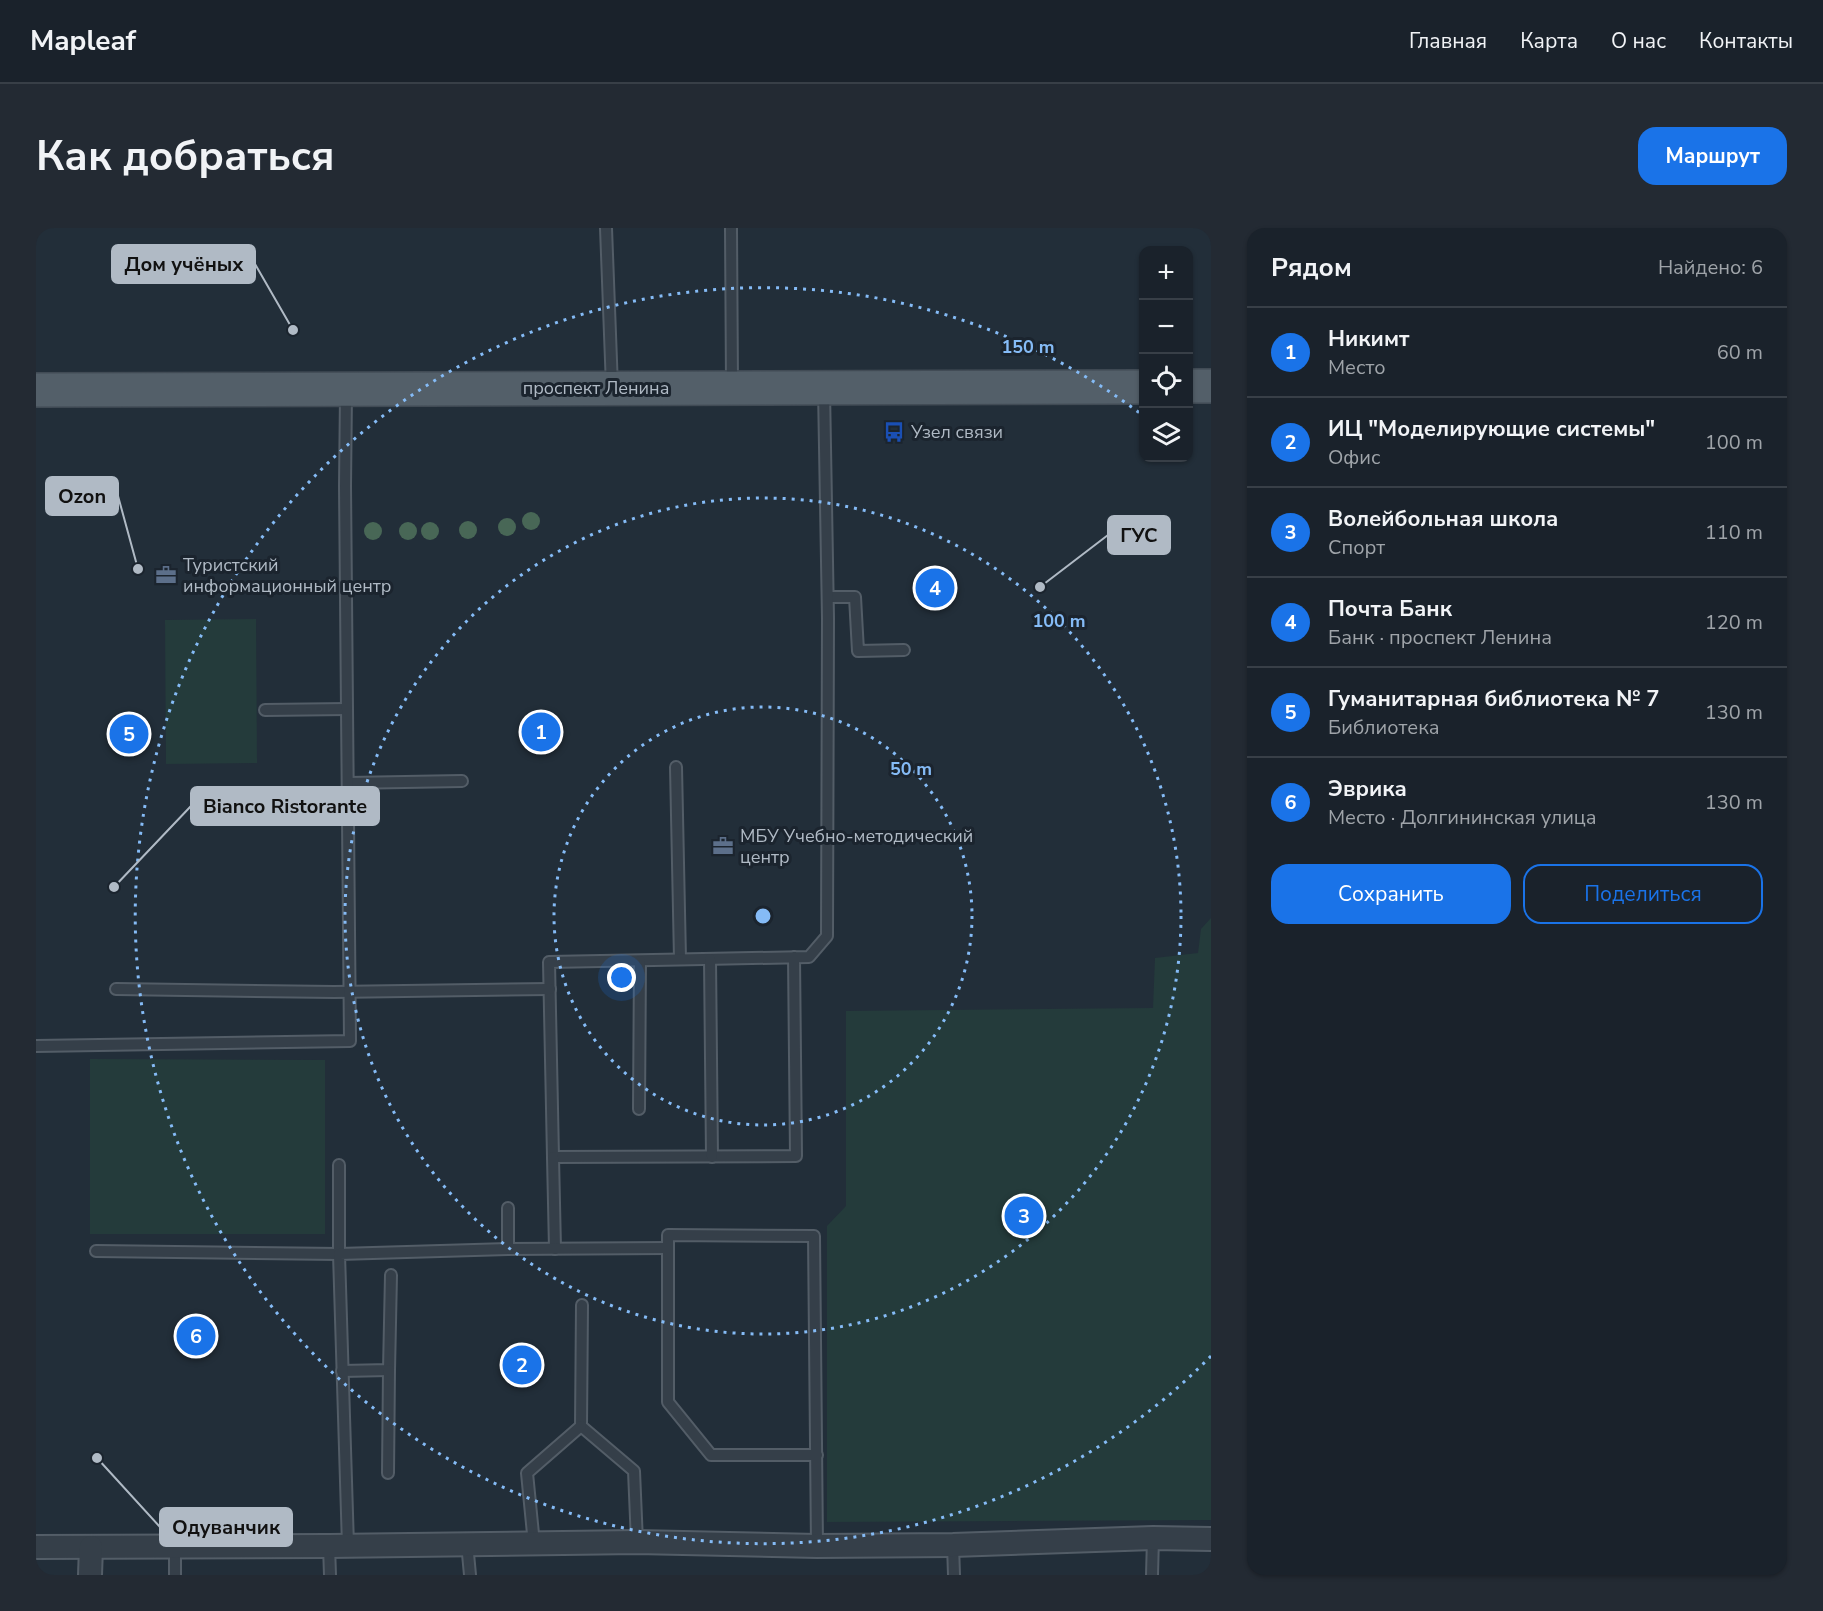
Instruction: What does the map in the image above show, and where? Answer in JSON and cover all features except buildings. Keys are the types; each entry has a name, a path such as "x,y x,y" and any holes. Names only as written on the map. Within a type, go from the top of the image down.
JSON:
{"main road":[{"path":"1193,386 1211,386"},
{"name":"проспект Ленина","path":"40,388 1139,387"}],"street":[{"path":"36,1546 338,1546 638,1542 817,1546 953,1545 1154,1538 1211,1539"},
{"path":"90,1575 91,1547"}],"lane":[{"path":"606,228 612,388"},
{"path":"731,228 732,387"},
{"path":"555,1249 549,962 809,957 826,936 828,597 824,387"},
{"path":"36,1046 350,1041 346,388"},
{"path":"828,597 855,597 858,651 904,650"},
{"path":"265,710 347,709"},
{"path":"676,767 680,959"},
{"path":"348,783 462,781"},
{"path":"553,1157 796,1156 794,957"},
{"path":"710,959 712,1157"},
{"path":"639,1109 640,961"},
{"path":"116,989 351,992 550,989"},
{"path":"330,1575 338,1546 342,1371 339,1166"},
{"path":"508,1208 508,1249"},
{"path":"817,1455 711,1455 668,1402 668,1236 814,1236 817,1455 817,1546"},
{"path":"96,1251 339,1254 508,1249 668,1248"},
{"path":"388,1473 391,1275"},
{"path":"534,1544 527,1473 581,1426 582,1305"},
{"path":"342,1371 389,1370"},
{"path":"581,1426 634,1471 638,1542"},
{"path":"1152,1575 1154,1538"},
{"path":"467,1543 470,1575"},
{"path":"953,1545 954,1575"},
{"path":"175,1547 175,1575"}],"green space":[{"path":"256,619 257,763 166,764 165,620"},
{"path":"1211,918 1211,1520 827,1522 827,1226 846,1206 846,1011 1153,1008 1155,958 1198,953 1201,929"},
{"path":"90,1059 325,1060 325,1234 90,1234"}],"place":[{"name":"Дом учёных","path":"293,330"},
{"name":"Узел связи","path":"894,432"},
{"name":"Ozon","path":"138,569"},
{"name":"Туристский информационный центр","path":"166,575"},
{"name":"ГУС","path":"1040,587"},
{"name":"Почта Банк","path":"935,588"},
{"name":"Никимт","path":"541,732"},
{"name":"Гуманитарная библиотека № 7","path":"129,734"},
{"name":"МБУ Учебно-методический центр","path":"723,846"},
{"name":"Bianco Ristorante","path":"114,887"},
{"name":"Волейбольная школа","path":"1024,1216"},
{"name":"Эврика","path":"196,1336"},
{"name":"ИЦ \"Моделирующие системы\"","path":"522,1365"},
{"name":"Одуванчик","path":"97,1458"}]}
